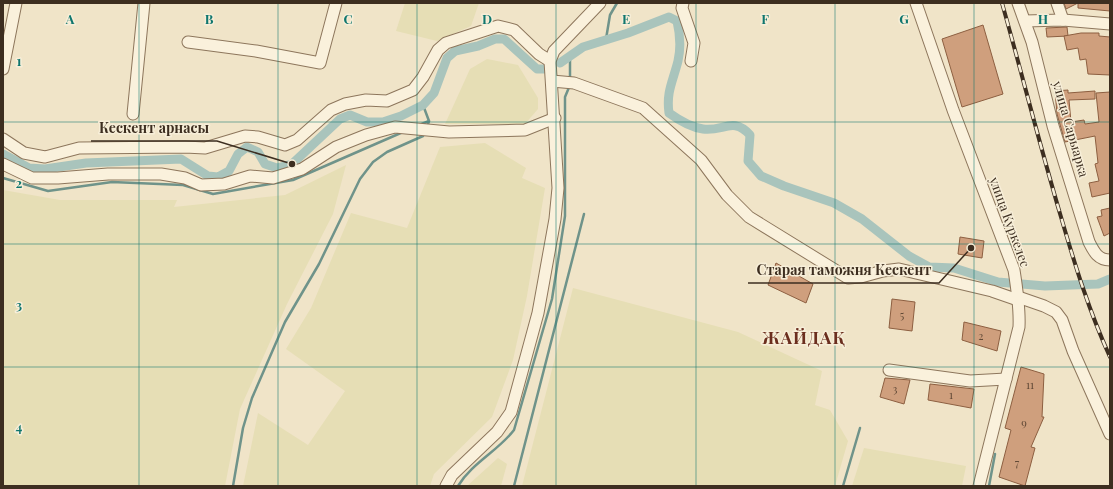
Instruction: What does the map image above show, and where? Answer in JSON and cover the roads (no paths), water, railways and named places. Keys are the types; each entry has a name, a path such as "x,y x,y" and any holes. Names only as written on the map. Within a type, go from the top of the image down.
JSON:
{"street":[{"path":"3,69 16,3"},
{"path":"133,114 144,3"},
{"path":"188,42 256,51 320,62 336,3"},
{"path":"446,486 452,475 497,432 511,412 538,313 555,219 558,188 555,118 550,61 554,51 600,3"},
{"path":"683,3 682,8 694,43 691,61"},
{"name":"улица Куркелес","path":"916,3 953,110 1014,270 1018,295 1019,327 985,457 979,486"},
{"name":"улица Сарыарка","path":"1018,3 1041,73 1053,126 1084,228 1094,253 1106,259"},
{"path":"1057,3 1063,20"},
{"path":"1025,21 1063,20 1110,24"},
{"path":"3,139 24,153 45,157 79,148 205,148 245,136 258,137 285,145 297,140 331,110 366,100 387,101 413,90 423,77 438,50 446,43 498,26 514,30 539,54 550,61"},
{"path":"552,81 570,83 643,108 701,160 727,195 749,217 848,278 861,277 883,271 899,269 992,291 1018,295 1056,312 1062,320 1073,351 1110,434"},
{"path":"3,164 32,178 58,178 108,174 161,174 185,178 201,185 224,184 250,176 273,178 302,169 336,147 366,135 395,127 448,132 525,130 555,118"},
{"path":"889,370 970,381 1006,379"}],"waterway":[{"path":"606,39 610,15 617,3"},
{"path":"560,63 583,47 628,33 669,17 677,21 680,46 678,61 668,99 669,113 677,119 698,128 716,129 728,126 738,126 744,129 750,135 748,161 761,176 784,186 834,203 862,219 909,256 929,267 954,268 998,282 1045,286 1098,284 1110,279"},
{"path":"3,154 29,168 45,169 86,163 181,159 208,176 218,177 229,171 238,154 247,147 258,152 265,164 277,168 292,164 340,119 350,115 367,122 383,122 401,116 423,105 434,93 447,58 455,51 478,46 495,39 504,39 537,69 545,69"},
{"path":"570,57 570,80"},
{"path":"458,486 470,470 514,430 552,299 565,216 565,97 570,85"},
{"path":"423,105 429,121 427,127"},
{"path":"419,125 429,121"},
{"path":"3,178 48,191 112,182 183,185 213,194 293,180 403,132"},
{"path":"233,486 243,428 252,398 285,322 319,264 360,179 373,162 387,152 423,136 424,133"},
{"path":"514,486 584,214"},
{"path":"843,486 860,428"},
{"path":"989,486 995,454"}],"railway":[{"path":"1002,3 1072,253 1089,305 1110,357"}],"place":[{"name":"Кескент арнасы","path":"292,164"},
{"name":"Старая таможня Кескент","path":"971,248"}],"district":[{"name":"ЖАЙДАҚ","path":"804,338"}]}
